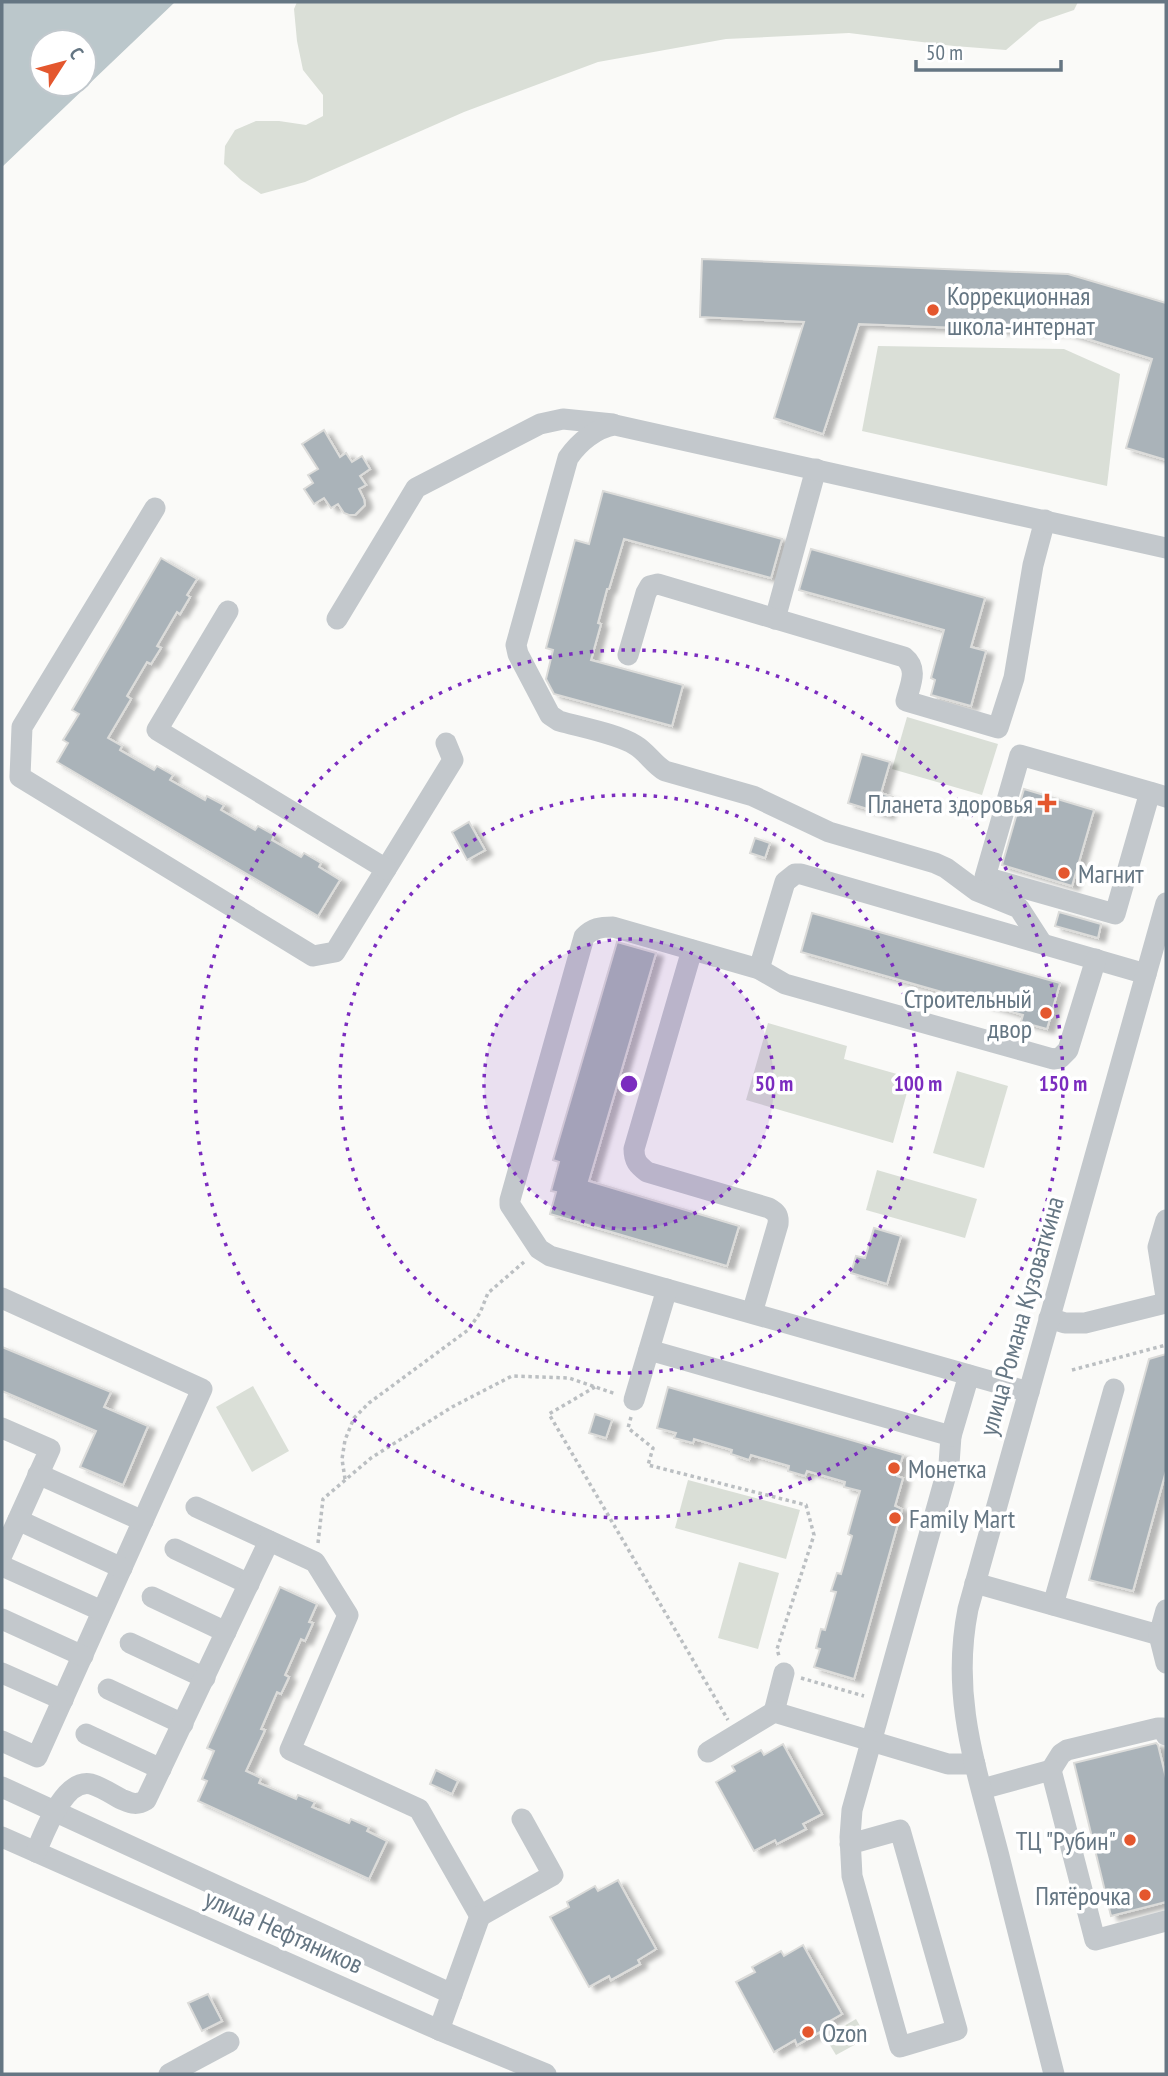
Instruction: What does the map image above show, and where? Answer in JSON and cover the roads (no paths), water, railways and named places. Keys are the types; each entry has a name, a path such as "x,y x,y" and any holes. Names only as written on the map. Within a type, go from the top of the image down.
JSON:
{"street":[{"path":"337,619 416,488 540,424 563,419 615,425 1166,548"},
{"path":"615,425 604,426 575,447 568,458 516,645 518,654 550,715 559,721 628,741 665,771 753,796 829,832 946,868 977,891 1019,908 1041,942"},
{"path":"775,619 816,470"},
{"path":"155,508 22,727 20,777 313,956 335,952 453,760 446,743"},
{"path":"628,655 646,593 650,586 658,584 904,657 911,663 914,672 906,701 998,728 1014,678 1033,565 1045,520"},
{"path":"228,611 157,730 386,869"},
{"path":"1020,755 1158,795 1115,914 985,877 1020,755"},
{"path":"759,969 785,882 795,874 814,877 1146,974"},
{"name":"улица Романа Кузоваткина","path":"1054,2074 965,1721 961,1684 963,1632 1166,903"},
{"path":"1029,1392 550,1256 539,1250 510,1205 510,1200 584,937 591,930 612,927 759,969 785,984 1053,1059 1060,1058 1068,1050 1096,959"},
{"path":"692,950 634,1149 634,1158 647,1172 776,1212 779,1217 778,1224 752,1314"},
{"path":"1166,1220 1158,1247 1166,1297"},
{"path":"634,1400 667,1289"},
{"path":"2,1298 202,1389 37,1757 2,1741"},
{"path":"1049,1318 1075,1324 1085,1323 1166,1303"},
{"path":"649,1350 951,1436"},
{"path":"850,1844 900,1830 957,2031 900,2047 852,1875 850,1844 852,1810 949,1464 951,1436 969,1375"},
{"path":"1053,1605 1114,1389"},
{"path":"2,1428 50,1449 2,1555"},
{"path":"38,1474 143,1521"},
{"path":"196,1507 315,1562 348,1615 290,1750 419,1809 480,1916"},
{"path":"18,1520 122,1567"},
{"path":"36,1852 55,1811 71,1790 81,1784 90,1784 131,1803 139,1804 146,1800 269,1541"},
{"path":"175,1549 249,1584"},
{"path":"2,1566 102,1612"},
{"path":"975,1583 1163,1634"},
{"path":"152,1597 226,1632"},
{"path":"1166,1610 1163,1634 1166,1663"},
{"path":"2,1619 83,1656"},
{"path":"130,1643 205,1678"},
{"path":"2,1673 62,1700"},
{"path":"708,1752 774,1712 784,1673"},
{"path":"108,1689 183,1724"},
{"path":"774,1712 948,1764 975,1764"},
{"path":"982,1789 1051,1770 1061,1754 1067,1750 1158,1728 1163,1728 1166,1735"},
{"path":"86,1734 161,1769"},
{"path":"1051,1770 1095,1940 1166,1921"},
{"path":"2,1787 452,1994"},
{"path":"439,2030 480,1916 553,1875 522,1819"},
{"name":"улица Нефтяников","path":"2,1837 545,2074"},
{"path":"169,2074 229,2042"}],"place":[{"name":"Коррекционная школа-интернат","path":"933,310"},
{"name":"Планета здоровья","path":"1047,803"},
{"name":"Магнит","path":"1064,873"},
{"name":"Строительный двор","path":"1046,1013"},
{"name":"Монетка","path":"894,1468"},
{"name":"Family Mart","path":"895,1518"},
{"name":"ТЦ \"Рубин\"","path":"1130,1840"},
{"name":"Пятёрочка","path":"1145,1895"},
{"name":"Ozon","path":"808,2032"}]}
